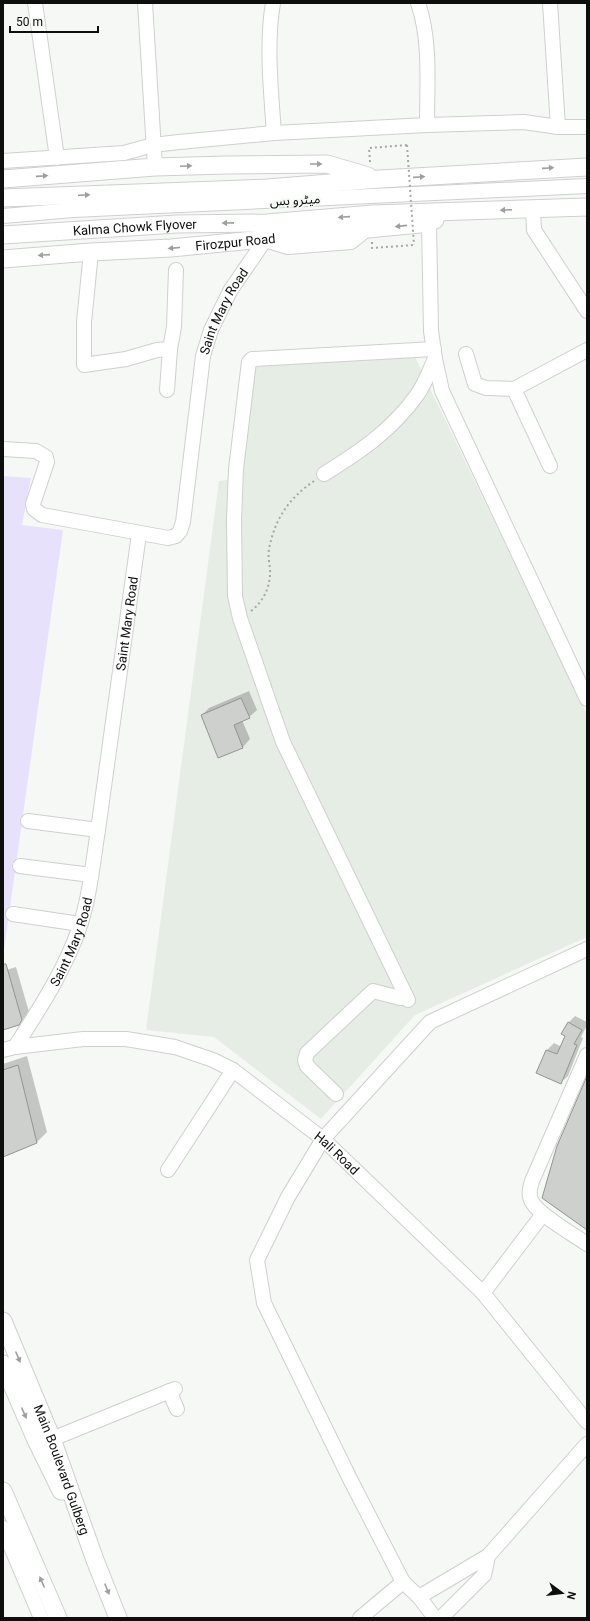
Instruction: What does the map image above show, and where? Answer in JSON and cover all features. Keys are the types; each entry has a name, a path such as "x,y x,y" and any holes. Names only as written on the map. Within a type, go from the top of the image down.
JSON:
{"main road":[{"path":"3,179 155,168 227,165 327,164 380,179"},
{"path":"3,198 267,188 380,179 587,167"},
{"name":"Firozpur Road","path":"267,223 373,214 587,207"},
{"name":"Firozpur Road","path":"3,259 91,252 170,248 366,230 420,224 466,212"},
{"name":"Kalma Chowk Flyover","path":"3,235 177,224 267,223"},
{"name":"Main Boulevard Gulberg","path":"3,1321 52,1438 95,1560 118,1616"},
{"path":"3,1364 36,1440 95,1560"},
{"path":"3,1491 58,1618"}],"street":[{"path":"35,3 57,158"},
{"path":"145,3 155,168"},
{"path":"273,3 270,16 274,133"},
{"path":"418,3 423,18 426,40 427,125"},
{"path":"550,3 558,126"},
{"path":"3,161 124,153 153,145 274,133 427,125 524,122 558,126 587,127"},
{"name":"میٹرو بس","path":"3,216 73,210 587,186"},
{"path":"533,209 534,230 587,311"},
{"path":"429,222 432,331 434,354 442,390 587,699"},
{"name":"Saint Mary Road","path":"9,1048 45,1000 63,966 80,924 91,875 98,830 139,534 168,538 176,536 180,531 183,522 203,356 211,330 230,291 265,240"},
{"path":"91,252 84,322 84,365 126,359 157,350 170,349"},
{"path":"167,390 170,349 174,327 176,270"},
{"path":"466,354 475,384 486,388 514,390 587,350"},
{"path":"324,474 381,435 402,414 418,394 434,354"},
{"path":"336,1094 307,1066 305,1060 307,1053 373,991 400,998 407,998 283,742 240,618 235,596 234,520 236,469 250,362 252,359 434,354"},
{"path":"514,390 550,466"},
{"path":"3,449 36,451 46,457 47,462 33,504 37,513 42,516 139,534"},
{"path":"28,821 98,830"},
{"path":"20,866 91,875"},
{"path":"12,914 80,924"},
{"path":"435,1618 419,1597 403,1582 350,1479 264,1303 257,1260 288,1197 322,1139 430,1022 587,949"},
{"name":"Hali Road","path":"9,1048 83,1039 126,1039 175,1047 213,1060 233,1070 322,1139 483,1293 587,1422"},
{"path":"587,1055 532,1181 529,1192 532,1202 543,1214 587,1244"},
{"path":"168,1170 233,1070"},
{"path":"483,1293 543,1214"},
{"path":"52,1438 172,1390 177,1409"},
{"path":"419,1597 488,1556 587,1444"},
{"path":"3,1528 41,1618"},
{"path":"440,1618 484,1575 488,1556"},
{"path":"360,1618 403,1582"}],"path":[{"path":"369,148 407,145 414,245 372,248"},
{"path":"240,618 259,604 267,590 270,576 269,551 276,524 288,504 299,492 324,474"}],"shaded area":[{"path":"413,353 587,714 587,937 415,1015 321,1119 214,1037 146,1030 219,481 240,478 254,362"},
{"path":"3,476 31,478 22,525 63,530 3,957"}],"building":[{"path":"241,698 250,718 234,725 243,748 218,758 201,715"},
{"path":"3,964 6,964 22,1020 19,1025 3,1030"},
{"path":"568,1022 582,1030 574,1044 577,1045 561,1084 536,1073 546,1050 557,1054 565,1036 561,1034"},
{"path":"18,1065 37,1143 3,1157 3,1070"},
{"path":"587,1076 587,1230 542,1198 557,1146"}]}
